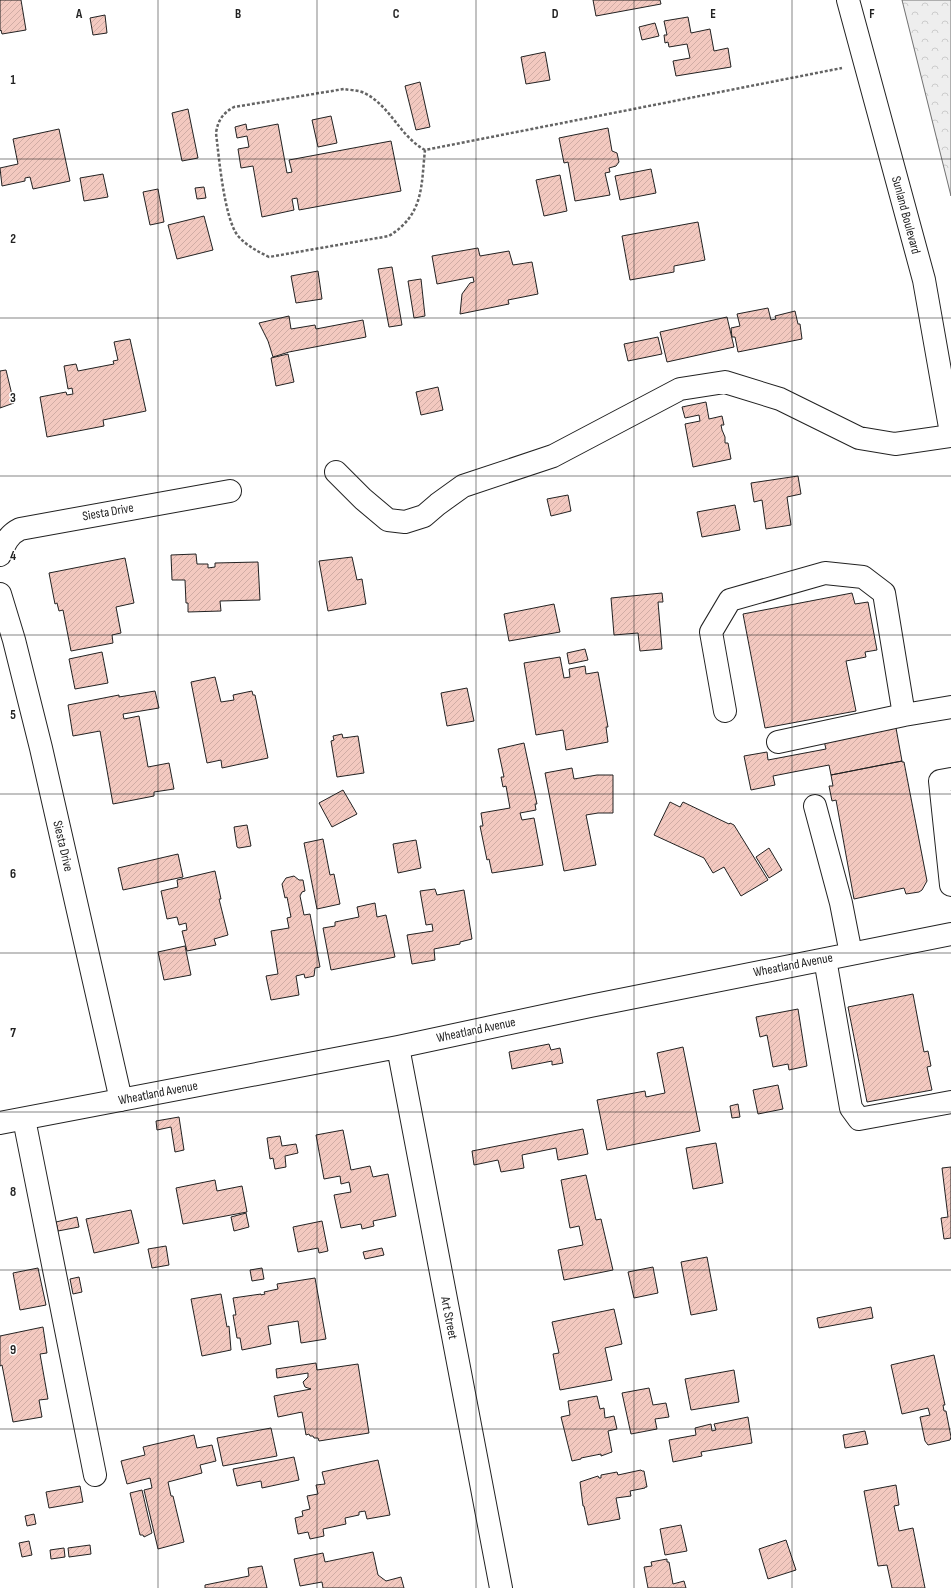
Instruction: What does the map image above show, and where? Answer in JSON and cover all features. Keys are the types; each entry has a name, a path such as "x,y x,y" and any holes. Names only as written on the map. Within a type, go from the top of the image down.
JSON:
{"street":[{"name":"Sunland Boulevard","path":"848,0 924,280 951,434"},
{"path":"336,472 363,499 388,520 405,522 424,516 463,486 553,456 680,389 725,382 780,399 859,438 895,444 951,434"},
{"name":"Siesta Drive","path":"0,555 8,538 12,533 20,529 230,490"},
{"path":"726,712 711,632 730,600 825,573 862,577 884,592 904,715"},
{"name":"Siesta Drive","path":"0,594 14,640 37,733 121,1100"},
{"path":"778,742 904,715 951,707"},
{"path":"951,779 940,781 951,885"},
{"path":"815,806 841,903 850,954"},
{"path":"951,926 951,934"},
{"name":"Wheatland Avenue","path":"0,1123 398,1047 590,1006 951,934"},
{"path":"825,959 851,1108 859,1119 951,1102"},
{"name":"Art Street","path":"398,1047 501,1588"},
{"path":"24,1119 95,1474"}],"path":[{"path":"425,150 417,206 411,218 401,229 390,236 269,256 252,248 238,235 229,218 216,133 217,125 221,117 234,107 344,89 360,91 375,99 387,110 417,145 425,150 866,63"}],"green space":[{"path":"902,0 951,0 951,196"}],"building":[{"path":"0,0 21,0 26,30 2,34 1,30 0,31"},
{"path":"593,0 660,0 661,4 596,16"},
{"path":"105,15 107,33 93,35 90,18"},
{"path":"688,17 691,33 710,29 714,51 728,48 731,67 676,76 673,61 690,58 687,44 669,47 668,42 665,43 664,35 667,35 664,21"},
{"path":"655,23 659,36 642,40 639,27"},
{"path":"545,52 550,80 526,84 521,57"},
{"path":"420,82 430,127 416,130 405,86"},
{"path":"188,109 198,158 182,161 172,113"},
{"path":"331,116 337,143 318,147 312,120"},
{"path":"246,124 247,130 278,124 287,173 292,172 289,160 391,141 401,191 299,210 297,198 292,199 294,210 262,217 253,166 241,168 238,149 249,147 247,136 237,138 235,127"},
{"path":"608,128 612,151 617,153 619,162 616,166 609,168 610,172 605,173 610,195 575,201 568,162 564,163 559,138"},
{"path":"59,129 70,181 33,189 30,177 25,178 25,181 2,186 0,168 18,164 13,139"},
{"path":"651,169 656,193 620,200 615,176"},
{"path":"103,174 108,197 84,201 80,178"},
{"path":"560,175 567,211 544,216 536,180"},
{"path":"204,187 206,198 197,199 195,188"},
{"path":"158,189 164,222 150,225 143,192"},
{"path":"204,216 213,250 177,259 168,225"},
{"path":"698,222 705,260 674,266 674,272 630,280 622,236"},
{"path":"478,248 480,256 509,251 513,265 532,262 538,294 508,300 509,304 460,314 462,294 470,283 474,282 473,277 437,284 432,256"},
{"path":"392,267 402,325 389,327 378,269"},
{"path":"318,271 322,299 296,303 291,276"},
{"path":"421,279 425,316 414,318 408,281"},
{"path":"768,308 771,320 776,319 775,316 795,311 798,324 800,324 802,339 738,352 735,337 732,337 731,328 740,326 737,314"},
{"path":"289,316 291,329 315,325 316,329 363,320 366,337 289,352 273,357 268,341 259,323"},
{"path":"727,317 734,347 667,362 660,332"},
{"path":"658,337 662,354 628,361 624,344"},
{"path":"130,339 146,411 103,420 104,426 47,437 40,397 66,392 67,395 73,394 72,388 68,389 64,366 76,364 78,371 114,364 113,361 118,360 114,342"},
{"path":"288,354 294,382 276,386 271,358"},
{"path":"6,370 14,403 0,408 0,371"},
{"path":"438,387 443,410 421,415 416,392"},
{"path":"706,402 709,419 722,416 724,425 721,425 722,430 725,437 725,443 728,443 731,459 693,467 685,424 700,421 699,415 685,418 682,407"},
{"path":"798,476 801,494 787,497 791,525 766,529 762,500 754,502 751,483"},
{"path":"568,495 571,511 551,516 547,499"},
{"path":"735,505 740,530 702,537 697,512"},
{"path":"196,554 197,564 208,564 208,568 215,567 215,563 258,562 260,600 220,601 221,611 188,612 185,580 172,580 171,555"},
{"path":"352,557 357,580 362,579 366,604 328,611 319,561"},
{"path":"125,558 134,603 116,607 121,633 112,635 113,643 71,651 63,610 59,611 57,603 55,604 49,573"},
{"path":"662,593 663,602 658,602 662,649 640,651 638,633 614,635 611,598"},
{"path":"852,593 855,604 868,602 877,650 865,652 866,657 846,661 856,711 765,728 743,614"},
{"path":"554,604 560,632 509,641 504,614"},
{"path":"585,649 588,660 569,664 567,653"},
{"path":"102,652 108,683 75,689 69,659"},
{"path":"560,657 564,678 570,677 569,669 585,666 586,674 598,672 608,727 606,727 608,742 566,750 563,730 536,735 524,663"},
{"path":"215,677 221,702 234,700 233,695 252,691 253,695 255,695 268,758 222,768 221,760 207,763 191,682"},
{"path":"467,688 474,721 447,726 441,693"},
{"path":"155,691 159,708 123,714 124,719 139,716 148,767 169,763 174,789 154,792 154,796 113,804 100,731 73,736 68,705 119,695 119,697"},
{"path":"896,728 902,761 831,775 829,765 773,776 775,785 751,790 744,756 767,752 768,760 826,749 824,741"},
{"path":"342,734 343,738 358,736 364,773 337,777 331,741 334,740 333,736"},
{"path":"524,743 537,804 535,804 536,810 520,813 522,820 534,818 543,865 492,873 489,859 487,860 480,826 483,826 481,813 510,808 506,786 503,787 501,777 504,777 498,749"},
{"path":"902,761 904,762 927,881 922,890 919,892 906,894 904,888 854,899 836,800 832,801 829,786 833,786 831,775"},
{"path":"572,768 574,779 597,775 613,775 613,813 586,815 596,865 564,871 545,773"},
{"path":"343,790 357,814 332,827 319,803"},
{"path":"670,802 680,807 683,802 734,825 768,880 741,896 724,867 713,873 704,858 654,835"},
{"path":"247,825 251,846 239,848 237,847 234,827"},
{"path":"323,839 330,875 334,874 340,904 317,909 304,843"},
{"path":"416,840 421,868 398,873 393,844"},
{"path":"769,848 782,870 769,878 756,857"},
{"path":"178,854 183,877 123,890 118,868"},
{"path":"215,871 221,899 219,899 228,935 214,939 216,945 187,951 182,931 187,930 186,923 179,925 177,917 167,919 161,891 178,887 177,880"},
{"path":"294,876 299,880 303,880 305,891 302,892 300,896 304,915 310,914 320,967 315,968 314,976 305,978 304,974 296,976 299,995 271,1000 266,976 278,974 271,931 289,928 287,918 291,917 287,897 285,898 282,884 286,878"},
{"path":"435,889 437,895 464,890 472,939 460,942 460,944 434,949 435,960 412,964 407,935 433,931 432,924 426,925 420,891"},
{"path":"375,903 377,917 386,915 395,957 331,970 323,928 335,926 335,922 359,917 357,907"},
{"path":"185,946 191,975 164,980 158,952"},
{"path":"913,994 924,1052 928,1051 931,1066 927,1067 932,1090 867,1102 848,1007"},
{"path":"798,1009 807,1066 789,1070 788,1064 773,1067 767,1035 760,1037 756,1017"},
{"path":"549,1044 551,1050 560,1048 563,1063 552,1065 552,1061 512,1069 509,1052"},
{"path":"683,1047 700,1131 607,1150 597,1100 645,1091 646,1097 665,1093 657,1053"},
{"path":"778,1085 783,1109 758,1114 753,1090"},
{"path":"738,1104 740,1117 732,1118 730,1106"},
{"path":"179,1117 184,1150 175,1152 171,1127 157,1130 156,1121"},
{"path":"583,1129 588,1154 558,1160 556,1148 522,1155 524,1168 501,1172 498,1160 474,1165 472,1151"},
{"path":"343,1130 351,1170 370,1166 373,1177 388,1174 396,1216 373,1221 374,1226 362,1229 361,1224 341,1228 334,1195 351,1192 349,1182 341,1184 340,1176 324,1179 316,1135"},
{"path":"280,1136 282,1146 296,1144 298,1153 285,1156 286,1167 275,1169 273,1158 270,1159 267,1138"},
{"path":"716,1143 723,1183 693,1189 686,1148"},
{"path":"951,1167 951,1238 944,1239 941,1218 948,1217 942,1168"},
{"path":"586,1175 596,1220 601,1219 613,1270 564,1280 558,1250 583,1245 579,1226 570,1228 561,1180"},
{"path":"215,1180 217,1191 242,1186 247,1212 183,1224 176,1188"},
{"path":"131,1210 139,1243 94,1253 86,1219"},
{"path":"246,1213 249,1227 234,1231 231,1217"},
{"path":"77,1217 79,1227 58,1231 56,1222"},
{"path":"322,1221 328,1251 319,1253 318,1248 298,1252 293,1227"},
{"path":"166,1246 169,1265 152,1268 148,1249"},
{"path":"382,1248 384,1255 365,1259 363,1252"},
{"path":"707,1257 717,1310 691,1315 681,1262"},
{"path":"653,1267 658,1293 634,1298 628,1272"},
{"path":"38,1268 46,1305 20,1310 13,1273"},
{"path":"262,1268 264,1279 252,1281 250,1270"},
{"path":"79,1277 82,1292 73,1294 70,1279"},
{"path":"315,1278 326,1339 301,1343 298,1321 268,1326 271,1344 242,1350 240,1338 237,1338 233,1315 236,1315 233,1298 261,1295 265,1294 264,1292 278,1289 277,1284"},
{"path":"221,1294 227,1327 229,1326 231,1350 202,1356 191,1299"},
{"path":"871,1307 873,1318 819,1328 817,1318"},
{"path":"614,1309 622,1344 605,1348 612,1380 560,1390 553,1354 559,1353 552,1322"},
{"path":"43,1327 47,1353 40,1354 48,1399 39,1400 42,1417 13,1422 2,1365 0,1366 0,1336"},
{"path":"934,1355 945,1405 943,1405 944,1411 946,1411 951,1437 950,1440 928,1445 925,1441 920,1417 930,1415 928,1408 902,1414 891,1365"},
{"path":"316,1363 317,1370 358,1364 369,1433 319,1441 318,1438 314,1438 309,1434 306,1435 302,1412 278,1417 274,1396 311,1389 305,1387 303,1382 308,1377 308,1373 277,1378 276,1369"},
{"path":"734,1370 739,1402 691,1410 685,1379"},
{"path":"649,1388 653,1405 666,1403 669,1417 655,1419 657,1429 631,1434 622,1393"},
{"path":"597,1396 600,1409 604,1408 605,1418 614,1416 617,1429 608,1431 612,1452 601,1456 601,1454 572,1461 561,1417 570,1415 568,1401"},
{"path":"748,1417 752,1443 701,1452 702,1456 673,1462 669,1440 696,1435 695,1428 711,1424 712,1431 716,1430 714,1424"},
{"path":"271,1428 277,1456 223,1466 217,1438"},
{"path":"865,1431 868,1444 845,1448 843,1435"},
{"path":"194,1435 197,1448 212,1445 216,1461 200,1465 202,1473 168,1482 171,1496 173,1496 184,1542 158,1549 144,1490 152,1488 150,1478 127,1484 121,1461 145,1455 143,1447"},
{"path":"294,1457 299,1480 262,1488 261,1481 237,1486 233,1469"},
{"path":"378,1460 390,1515 367,1519 365,1511 359,1512 359,1515 345,1518 346,1524 323,1529 324,1536 310,1539 308,1532 298,1534 295,1518 303,1516 302,1511 310,1509 307,1496 318,1494 316,1485 325,1484 322,1472"},
{"path":"641,1470 644,1471 647,1487 630,1491 631,1496 616,1498 620,1519 588,1525 583,1506 580,1482 598,1476 601,1478 601,1475 617,1472 618,1475"},
{"path":"896,1485 899,1505 894,1506 899,1531 913,1528 925,1588 892,1588 887,1565 878,1566 864,1491"},
{"path":"80,1486 83,1502 49,1508 46,1492"},
{"path":"142,1490 152,1533 144,1537 143,1535 140,1535 130,1493"},
{"path":"34,1514 36,1524 27,1526 25,1516"},
{"path":"681,1525 687,1551 665,1555 660,1529"},
{"path":"786,1540 796,1570 768,1579 759,1549"},
{"path":"29,1541 32,1555 22,1557 19,1543"},
{"path":"90,1545 91,1554 69,1557 68,1548"},
{"path":"64,1548 65,1557 51,1559 50,1550"},
{"path":"373,1552 378,1575 386,1581 401,1577 404,1588 323,1588 322,1582 300,1586 294,1559 323,1553 325,1562"},
{"path":"667,1559 667,1562 669,1562 673,1584 684,1581 686,1588 648,1588 644,1567 652,1566 651,1562"},
{"path":"262,1566 267,1588 205,1588 205,1585 249,1576 248,1568"}]}
